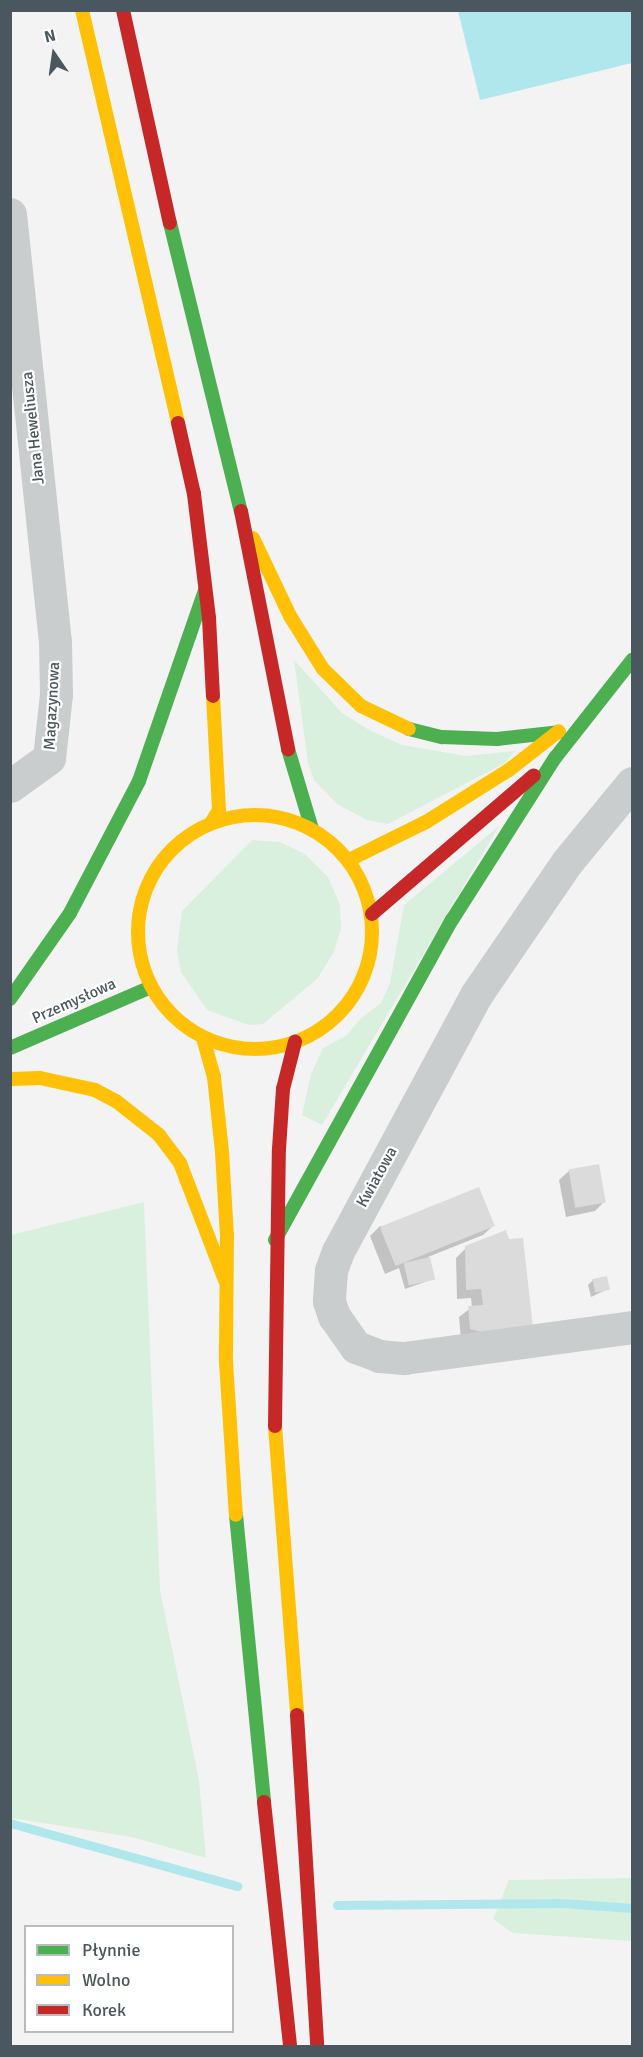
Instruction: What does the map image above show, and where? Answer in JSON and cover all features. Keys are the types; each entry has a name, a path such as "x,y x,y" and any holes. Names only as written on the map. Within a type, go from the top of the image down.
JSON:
{"main road":[{"path":"82,10 194,494 205,590 219,810 211,823"},
{"path":"123,10 153,157 241,510 285,736 312,829"},
{"path":"241,510 290,615 323,669 361,706 418,733 442,737 497,739 559,732"},
{"path":"10,999 70,914 140,781 205,590"},
{"path":"349,860 426,822 509,770 559,732 609,686 633,660"},
{"path":"275,1240 452,920 555,758 609,686"},
{"path":"372,914 555,758"},
{"path":"262,814 288,819 312,829 349,860 364,886 372,914 372,947 364,978 347,1005 324,1027 295,1042 264,1049 233,1047 204,1038 182,1024 151,987 140,956 138,923 145,891 160,863 183,839 211,823 236,816 262,814"},
{"name":"Przemysłowa","path":"10,1048 151,987"},
{"path":"204,1038 214,1077 222,1152 226,1362 241,1582 290,2046"},
{"path":"295,1042 283,1089 275,1240 274,1412 289,1578 317,2046"},
{"path":"10,1079 40,1078 95,1090 116,1101 159,1135 180,1163 225,1280"}],"street":[{"name":"Jana Heweliusza","path":"10,214 55,642"},
{"name":"Magazynowa","path":"10,786 49,758 56,694 55,642"},
{"name":"Kwiatowa","path":"633,783 567,862 476,995 338,1251 331,1270 329,1301 334,1316 356,1347 379,1356 404,1358 633,1327"}],"green space":[{"path":"294,660 342,713 369,730 402,745 466,756 515,751 505,763 388,824 367,820 337,804 314,780 308,763"},
{"path":"499,826 322,1125 302,1115 311,1074 323,1048 346,1036 361,1018 381,1003 390,983 404,905"},
{"path":"252,840 280,842 305,854 328,877 340,905 341,928 334,952 317,979 263,1024 249,1025 207,1010 181,972 177,951 182,911"},
{"path":"144,1202 160,1590 199,1780 206,1858 132,1837 11,1818 11,1235"},
{"path":"632,1878 632,1941 513,1933 493,1919 509,1880"}],"water":[{"path":"458,11 632,11 632,63 480,100"}],"building":[{"path":"599,1164 606,1202 575,1208 568,1169"},
{"path":"479,1187 495,1226 396,1266 380,1227"},
{"path":"506,1230 509,1239 523,1238 533,1328 481,1332 470,1329 468,1306 483,1305 481,1289 466,1290 465,1246"},
{"path":"430,1257 435,1279 409,1285 404,1263"},
{"path":"607,1276 610,1290 595,1293 592,1279"}],"waterway":[{"path":"10,1823 237,1886"},
{"path":"337,1905 562,1903 632,1908"}],"traffic: fast":[{"path":"170,223 241,511"},
{"path":"10,999 70,913 139,781 205,590"},
{"path":"275,1240 452,920 555,758 632,660"},
{"path":"409,729 442,737 497,739 559,732"},
{"path":"288,749 312,829"},
{"path":"10,1048 151,987"},
{"path":"236,1515 264,1802"}],"traffic: slow":[{"path":"82,10 178,423"},
{"path":"253,538 290,616 323,669 361,706 409,729"},
{"path":"211,823 219,810 213,696"},
{"path":"349,860 426,822 509,770 559,731"},
{"path":"244,815 266,815 300,824 320,835 338,849 352,867 363,887 370,909 372,932 370,955 363,977 352,997 338,1015 310,1035 289,1044 266,1049 244,1049 221,1044 200,1035 181,1023 164,1006 143,966 138,943 138,921 143,898 152,877 164,858 181,841 221,820 244,815"},
{"path":"203,1038 214,1077 222,1152 227,1235 226,1362 236,1515"},
{"path":"10,1079 40,1078 95,1090 116,1101 159,1135 180,1163 225,1280"},
{"path":"275,1426 297,1715"}],"traffic: jam":[{"path":"123,10 170,223"},
{"path":"178,423 194,494 209,618 213,696"},
{"path":"241,511 288,749"},
{"path":"372,914 534,775"},
{"path":"275,1426 279,1149 283,1089 295,1042"},
{"path":"297,1715 317,2046"},
{"path":"264,1802 290,2046"}]}
